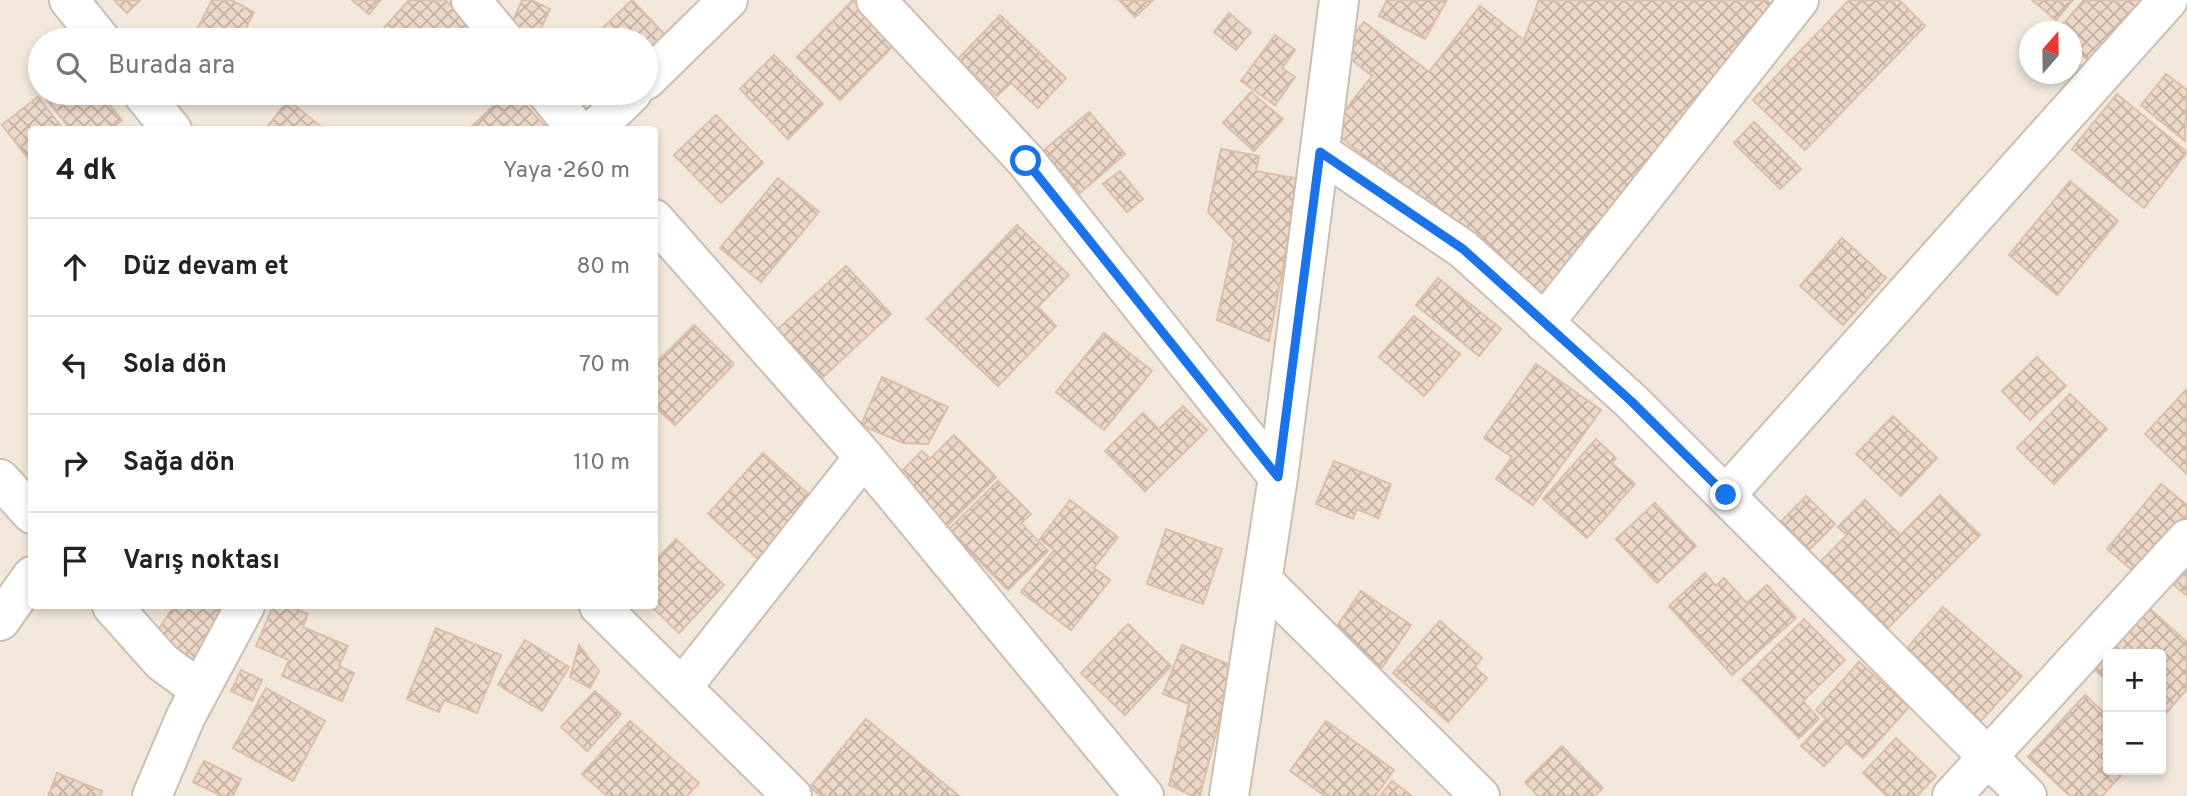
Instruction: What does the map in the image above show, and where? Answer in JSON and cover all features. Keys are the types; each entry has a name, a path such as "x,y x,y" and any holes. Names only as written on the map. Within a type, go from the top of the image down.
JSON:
{"street":[{"path":"69,0 91,28"},
{"path":"471,0 494,28"},
{"path":"658,68 729,0"},
{"path":"876,0 1026,161 1278,477"},
{"path":"1229,796 1278,477 1339,0"},
{"path":"1544,323 1799,0"},
{"path":"1726,495 2168,0"},
{"path":"152,105 169,126"},
{"path":"556,105 573,126"},
{"path":"598,126 620,105"},
{"path":"1320,152 1463,249 1631,401 2027,796"},
{"path":"658,224 864,457 1144,796"},
{"path":"683,686 864,457"},
{"path":"0,479 28,510"},
{"path":"1952,796 2187,539"},
{"path":"1263,581 1480,796"},
{"path":"0,621 28,582"},
{"path":"115,609 162,662 200,690"},
{"path":"152,796 200,690 243,609"},
{"path":"602,609 792,796"}],"shaded area":[{"path":"0,0 2187,0 2187,796 0,796"}],"building":[{"path":"114,0 140,0 127,13"},
{"path":"212,0 231,0 254,12 246,28 198,28"},
{"path":"352,0 381,0 369,14"},
{"path":"409,0 445,0 471,23 467,28 384,28"},
{"path":"522,0 531,0 550,9 541,28 518,28 511,25"},
{"path":"632,0 668,38 658,48 658,28 603,28"},
{"path":"853,0 898,41 840,100 797,57"},
{"path":"1119,0 1153,0 1135,17"},
{"path":"1387,0 1447,0 1425,39 1379,16"},
{"path":"1539,0 1766,0 1776,8 1547,299 1330,129 1372,76 1341,51 1364,22 1429,72 1480,6 1524,40"},
{"path":"1849,0 1899,0 1925,26 1805,150 1753,100"},
{"path":"2032,0 2073,0 2056,20"},
{"path":"2084,0 2148,0 2099,70 2082,55 2082,21 2066,21"},
{"path":"1229,13 1251,32 1236,50 1214,32"},
{"path":"1000,15 1066,78 1038,108 1011,83 997,96 958,59"},
{"path":"1275,35 1295,50 1282,68 1295,77 1275,105 1241,81"},
{"path":"774,55 823,104 788,139 740,89"},
{"path":"2166,74 2187,90 2185,141 2141,105"},
{"path":"1251,92 1283,119 1254,151 1223,123"},
{"path":"2117,94 2187,152 2144,208 2072,149"},
{"path":"28,105 44,105 61,126 28,126 28,158 2,125"},
{"path":"51,105 110,105 122,120 115,126 68,126"},
{"path":"284,105 294,105 320,126 268,126"},
{"path":"494,105 525,105 545,126 472,126"},
{"path":"1089,112 1125,154 1080,193 1043,151"},
{"path":"716,115 763,163 721,203 674,155"},
{"path":"1754,122 1801,169 1780,189 1734,143"},
{"path":"1221,149 1259,156 1256,171 1300,179 1269,341 1217,320 1234,240 1208,212"},
{"path":"1120,171 1143,199 1127,212 1103,184"},
{"path":"778,178 819,212 761,282 720,248"},
{"path":"2070,181 2118,221 2057,295 2009,255"},
{"path":"1017,225 1069,275 1038,307 1056,326 998,386 927,319"},
{"path":"1842,238 1886,278 1843,325 1800,286"},
{"path":"846,266 891,314 822,378 777,330"},
{"path":"1438,278 1501,329 1479,356 1416,305"},
{"path":"1414,316 1460,354 1424,396 1379,357"},
{"path":"694,325 734,364 675,425 658,410 658,361"},
{"path":"1104,333 1152,371 1104,430 1056,392"},
{"path":"2037,357 2066,386 2030,420 2002,391"},
{"path":"1536,364 1601,410 1533,505 1496,479 1512,457 1484,438"},
{"path":"882,377 948,407 928,444 903,443 861,425"},
{"path":"2187,389 2187,474 2145,434"},
{"path":"2070,394 2107,429 2054,484 2017,448"},
{"path":"1183,406 1207,430 1145,491 1105,451 1143,413 1159,429"},
{"path":"1893,416 1937,458 1901,496 1856,454"},
{"path":"954,435 996,477 944,529 894,479 922,451 930,459"},
{"path":"1596,439 1616,458 1612,463 1635,484 1587,538 1543,499"},
{"path":"763,453 813,498 758,559 708,514"},
{"path":"1334,461 1391,484 1378,518 1357,509 1353,519 1316,504"},
{"path":"998,481 1031,514 1021,523 1048,551 1008,590 948,530"},
{"path":"2161,484 2187,505 2187,535 2147,583 2107,549"},
{"path":"1940,495 1980,535 1884,632 1817,565 1847,535 1838,527 1865,500 1900,535"},
{"path":"1806,496 1835,524 1805,554 1777,526"},
{"path":"1070,500 1118,537 1094,568 1110,580 1071,630 1021,592 1054,550 1040,539"},
{"path":"1655,503 1696,546 1657,583 1616,539"},
{"path":"1166,529 1222,549 1203,604 1147,584"},
{"path":"676,539 724,585 679,633 654,609 658,609 658,558"},
{"path":"2187,570 2187,596 2174,585"},
{"path":"1705,573 1716,586 1724,578 1747,603 1767,585 1796,618 1732,675 1669,606"},
{"path":"1361,591 1411,625 1379,672 1329,638"},
{"path":"1943,607 2022,676 1979,723 1901,655"},
{"path":"2148,607 2187,642 2187,689 2166,713 2166,649 2110,649"},
{"path":"172,609 233,609 194,667 152,639"},
{"path":"272,609 296,609 308,614 303,627 348,646 339,666 354,673 342,701 282,676 289,660 256,646"},
{"path":"1804,619 1845,660 1803,701 1819,719 1799,738 1742,680"},
{"path":"1440,621 1482,658 1475,667 1487,678 1448,722 1393,673"},
{"path":"1128,624 1171,666 1125,715 1081,673"},
{"path":"436,628 501,655 477,713 444,700 439,712 407,699"},
{"path":"525,640 569,667 542,711 498,685"},
{"path":"579,645 599,671 590,688 570,677"},
{"path":"1182,645 1233,666 1200,796 1193,796 1169,785 1189,704 1163,694"},
{"path":"2103,657 2103,677 2093,668"},
{"path":"1859,662 1909,707 1863,758 1846,743 1824,766 1801,746 1826,719 1816,710"},
{"path":"241,670 262,680 252,701 231,691"},
{"path":"266,688 325,721 293,781 233,748"},
{"path":"595,691 621,714 587,751 561,727"},
{"path":"2085,695 2103,711 2103,775 2121,775 2102,796 2070,796 2028,757"},
{"path":"866,719 959,796 821,796 810,787"},
{"path":"630,721 699,783 687,796 607,796 582,774"},
{"path":"1326,721 1394,770 1375,796 1325,796 1290,771"},
{"path":"1896,738 1936,776 1917,796 1887,796 1863,773"},
{"path":"1562,746 1603,788 1595,796 1538,796 1525,782"},
{"path":"204,761 241,779 233,796 222,796 193,782"},
{"path":"57,773 102,791 100,796 48,796"},
{"path":"1392,781 1412,796 1380,796"}],"route":[{"path":"1026,161 1278,477 1320,152 1463,249 1631,401 1726,495"}]}
